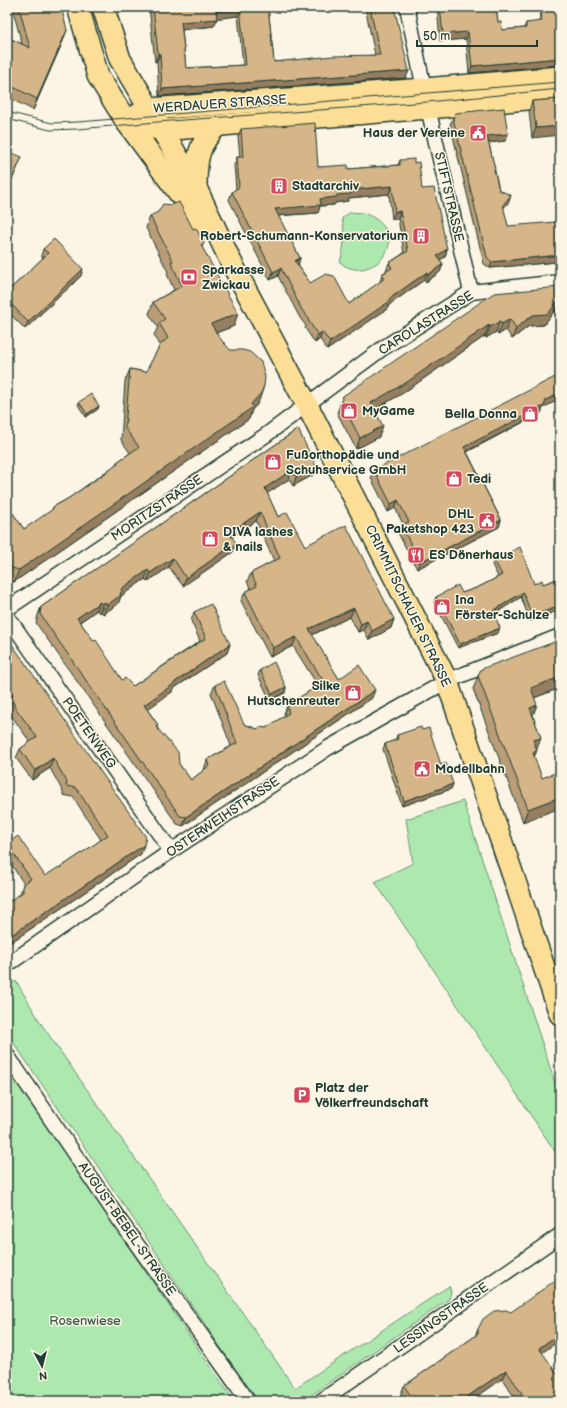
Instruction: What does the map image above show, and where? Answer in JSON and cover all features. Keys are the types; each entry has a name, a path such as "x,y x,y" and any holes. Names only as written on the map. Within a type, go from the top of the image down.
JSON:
{"main road":[{"name":"CRIMMITSCHAUER STRASSE","path":"78,7 98,76 126,121 231,262"},
{"name":"CRIMMITSCHAUER STRASSE","path":"103,7 120,59 196,188 231,262 307,405 447,681 560,1014"},
{"name":"WERDAUER STRASSE","path":"126,121 162,130 218,125 426,98 560,77"},
{"name":"WERDAUER STRASSE","path":"126,121 149,109 426,98 560,96"},
{"name":"CRIMMITSCHAUER STRASSE","path":"196,188 196,169 200,149 204,141 218,125"}],"street":[{"name":"STIFTSTRASSE","path":"407,7 426,98 471,292"},
{"name":"CAROLASTRASSE","path":"307,405 384,348 471,292 560,282"},
{"name":"MORITZSTRASSE","path":"7,609 266,435 307,405"},
{"name":"POETENWEG","path":"7,616 171,851"},
{"name":"OSTERWEIHSTRASSE","path":"7,965 171,851 328,748 447,681 560,636"},
{"name":"AUGUST-BEBEL-STRASSE","path":"7,1055 121,1221 248,1401"},
{"name":"LESSINGSTRASSE","path":"321,1401 560,1236"}],"green space":[{"path":"351,212 364,213 379,221 387,232 389,238 387,251 379,262 362,269 350,268 340,262 344,240 342,218"},
{"path":"463,801 560,1098 560,1159 375,882 413,863 406,819"},
{"path":"16,981 42,1025 295,1388 449,1286 451,1292 449,1299 303,1401 257,1401 7,1033 7,987"},
{"name":"Rosenwiese","path":"7,1069 234,1401 7,1401"}],"building":[{"path":"19,7 61,7 67,30 37,99 7,84 7,37 30,48"},
{"path":"153,7 268,7 274,62 333,56 380,55 370,7 394,7 409,71 162,89 160,54 158,54","holes":["240,9 246,65 186,68 181,22 217,19 216,11"]},
{"path":"440,7 496,7 498,22 501,22 502,30 526,28 526,23 542,21 541,13 547,12 546,7 560,7 560,20 557,20 560,58 472,66 468,32 443,34"},
{"path":"560,99 560,126 536,128 532,101"},
{"path":"504,108 508,134 487,136 499,190 511,195 503,205 508,226 556,222 559,255 492,262 487,257 453,118 456,113"},
{"path":"315,123 318,167 348,165 348,169 400,165 400,160 414,159 414,163 419,162 422,189 434,188 447,249 437,256 443,264 428,275 427,272 389,299 390,301 330,342 322,332 318,335 302,310 281,268 273,272 232,192 239,187 237,157 243,157 241,129","holes":["392,186 395,212 400,211 408,251 389,263 392,268 382,274 385,278 349,304 334,276 326,274 310,283 295,261 300,258 275,209 321,205 320,199 336,197 337,195 351,194 350,190"]},
{"path":"7,151 22,157 12,179 10,179 7,184"},
{"path":"179,202 193,229 196,228 204,243 201,245 238,313 211,324 219,337 230,350 243,350 250,352 261,362 265,377 264,386 261,393 251,404 253,407 19,570 12,568 7,562 7,505 24,529 53,509 53,507 69,498 118,464 117,462 139,447 125,428 130,369 146,372 160,345 168,338 159,323 165,319 153,302 182,286 171,262 173,261 150,216 158,212 163,204 172,205"},
{"path":"54,239 83,269 28,322 12,305 7,309 7,292 48,253 43,249"},
{"path":"560,287 560,304 559,299 548,314 533,315 516,328 510,319 502,324 500,321 490,327 489,325 407,382 371,403 383,426 360,438 341,401 343,396 494,293"},
{"path":"557,376 560,382 560,393 546,400 544,406 464,447 501,520 420,562 401,525 409,522 398,500 391,504 374,470"},
{"path":"91,394 99,406 87,414 79,402"},
{"path":"298,429 316,466 296,477 292,470 265,488 278,517 287,512 305,546 346,525 394,619 372,631 367,621 361,624 354,608 309,629 339,679 359,665 375,690 186,817 180,816 40,614 41,607","holes":["260,512 280,558 251,573 257,586 245,592 273,648 296,637 324,682 287,705 289,713 266,728 260,727 257,729 244,724 224,681 215,685 237,743 207,760 209,766 191,780 179,764 178,752 156,727 158,725 144,705 230,644 211,604 194,612 206,638 133,686 125,678 122,680 96,640 94,641 77,618 100,602 102,604 105,602 107,605 121,595 121,589 148,570 150,573 173,558 186,578 236,543 229,533"]},
{"path":"520,547 534,584 542,580 543,584 560,578 560,606 532,616 523,592 493,611 500,628 460,644 436,597 458,585 462,593 479,587 502,575 494,560"},
{"path":"7,637 146,837 144,845 7,938 7,903 23,892 23,884 31,879 7,844 18,836 45,876 59,867 60,868 108,835 76,788 66,786 67,782 53,758 35,771 20,749 37,737 14,706 14,703 9,701 13,695 7,686"},
{"path":"560,640 560,677 531,688 537,705 530,708 541,738 533,740 537,750 533,753 542,778 560,771 560,797 528,809 478,676 481,669"},
{"path":"274,662 286,687 272,694 260,670"},
{"name":"Modellbahn","path":"421,727 422,730 429,728 441,765 446,763 453,784 404,801 385,744 398,739 397,735"},
{"path":"560,1277 560,1333 539,1348 558,1375 560,1374 560,1401 521,1401 525,1398 506,1370 461,1401 410,1401 409,1393 404,1386 478,1334 478,1329 483,1319 494,1311 506,1310 511,1312"}],"tram line":[{"path":"7,112 52,123 78,122 560,82"},
{"path":"7,119 50,130 78,129 427,102 560,89"}],"place":[{"name":"Haus der Vereine","path":"478,133"},
{"name":"Stadtarchiv","path":"279,186"},
{"name":"Robert-Schumann-Konservatorium","path":"421,236"},
{"name":"Sparkasse Zwickau","path":"189,277"},
{"name":"MyGame","path":"349,411"},
{"name":"Bella Donna","path":"530,414"},
{"name":"Fußorthopädie und Schuhservice GmbH","path":"273,462"},
{"name":"Tedi","path":"454,479"},
{"name":"DHL Paketshop 423","path":"487,521"},
{"name":"DIVA lashes & nails","path":"210,539"},
{"name":"ES Dönerhaus","path":"416,555"},
{"name":"Ina Förster-Schulze","path":"442,607"},
{"name":"Silke Hutschenreuter","path":"353,693"},
{"name":"Modellbahn","path":"422,769"},
{"name":"Platz der Völkerfreundschaft","path":"302,1095"}]}
